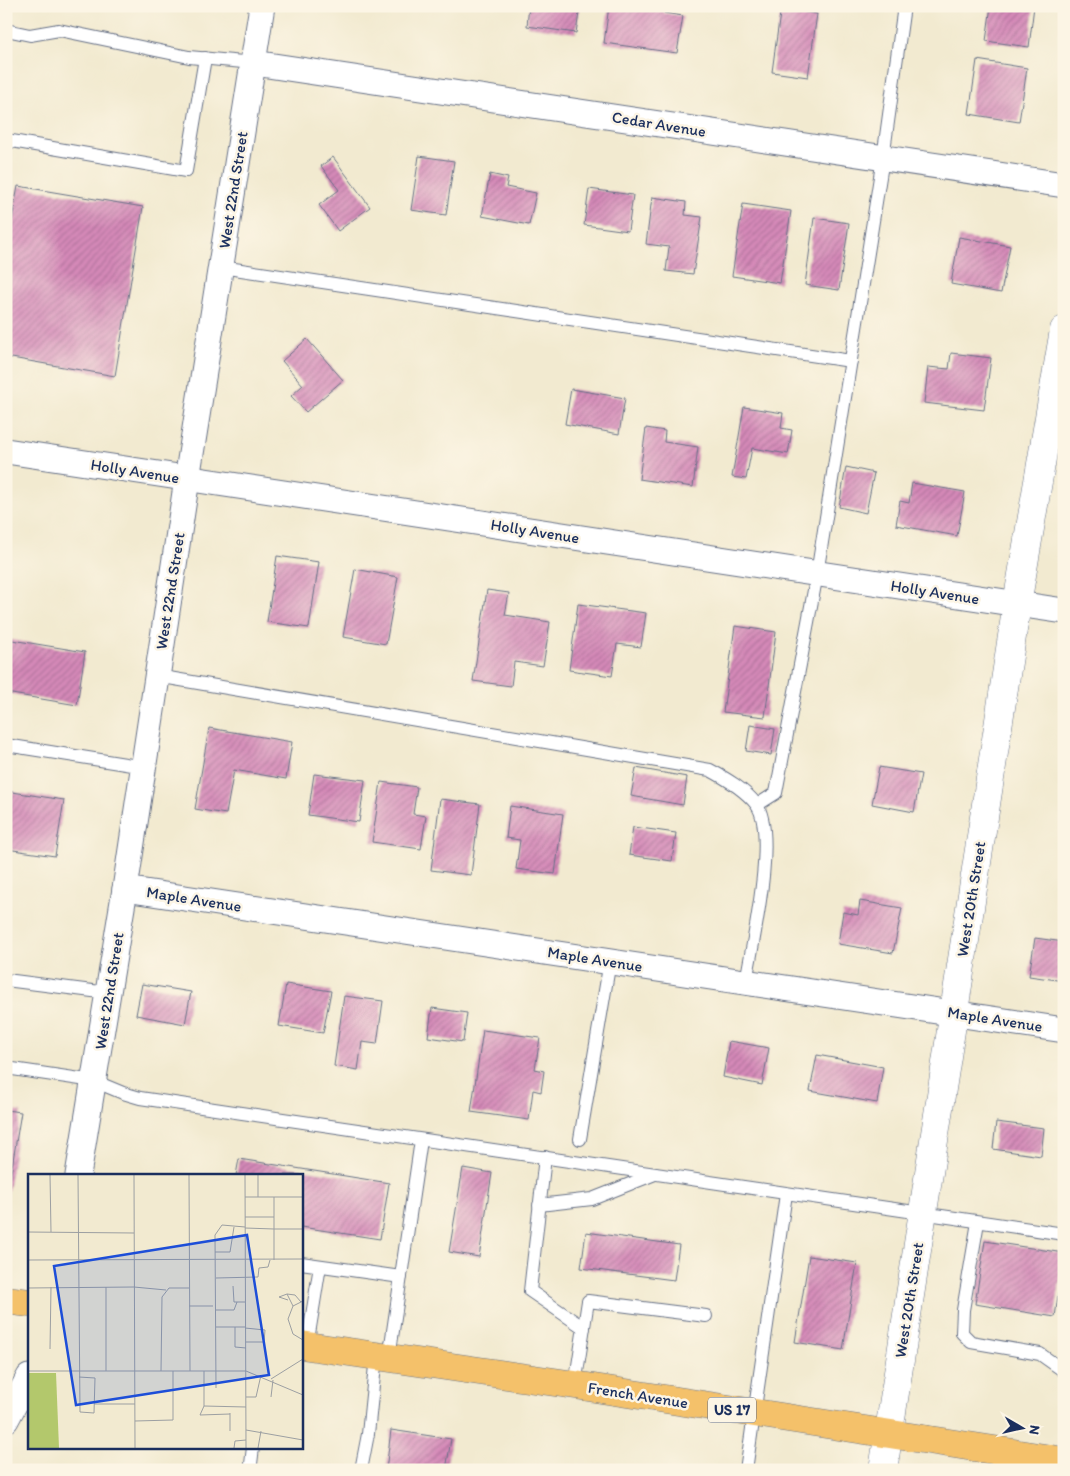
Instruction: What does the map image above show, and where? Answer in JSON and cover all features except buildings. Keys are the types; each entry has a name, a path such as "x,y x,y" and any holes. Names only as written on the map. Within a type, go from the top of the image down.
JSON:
{"main road":[{"path":"6,1300 28,1303"},
{"name":"French Avenue","path":"304,1345 1064,1461"}],"street":[{"name":"West 22nd Street","path":"78,1174 125,889 187,479 262,6"},
{"name":"Cedar Avenue","path":"254,63 1064,185"},
{"name":"West 20th Street","path":"883,1470 1017,604 1064,330"},
{"name":"Holly Avenue","path":"6,451 1064,611"},
{"name":"Maple Avenue","path":"125,889 1064,1030"},
{"path":"7,1418 28,1379"}],"lane":[{"path":"757,805 776,793 817,574 883,158 904,6"},
{"path":"6,30 30,35 59,30 189,57 254,63"},
{"path":"6,140 186,171 205,58"},
{"path":"221,267 851,361"},
{"path":"158,676 710,770 733,782 757,805 765,829 765,869 746,982"},
{"path":"6,744 144,767"},
{"path":"580,1139 610,961"},
{"path":"6,980 108,993"},
{"path":"6,1068 94,1081 140,1098 1064,1234"},
{"path":"361,1470 382,1357 401,1277 420,1140"},
{"path":"545,1157 530,1291 584,1328"},
{"path":"539,1205 592,1199 656,1174"},
{"path":"746,1470 786,1194"},
{"path":"978,1222 962,1333 971,1342 1040,1354 1064,1371"},
{"path":"302,1263 401,1277"},
{"path":"304,1345 320,1266"},
{"path":"575,1385 588,1301 706,1316"},
{"path":"252,1470 254,1448"}]}
